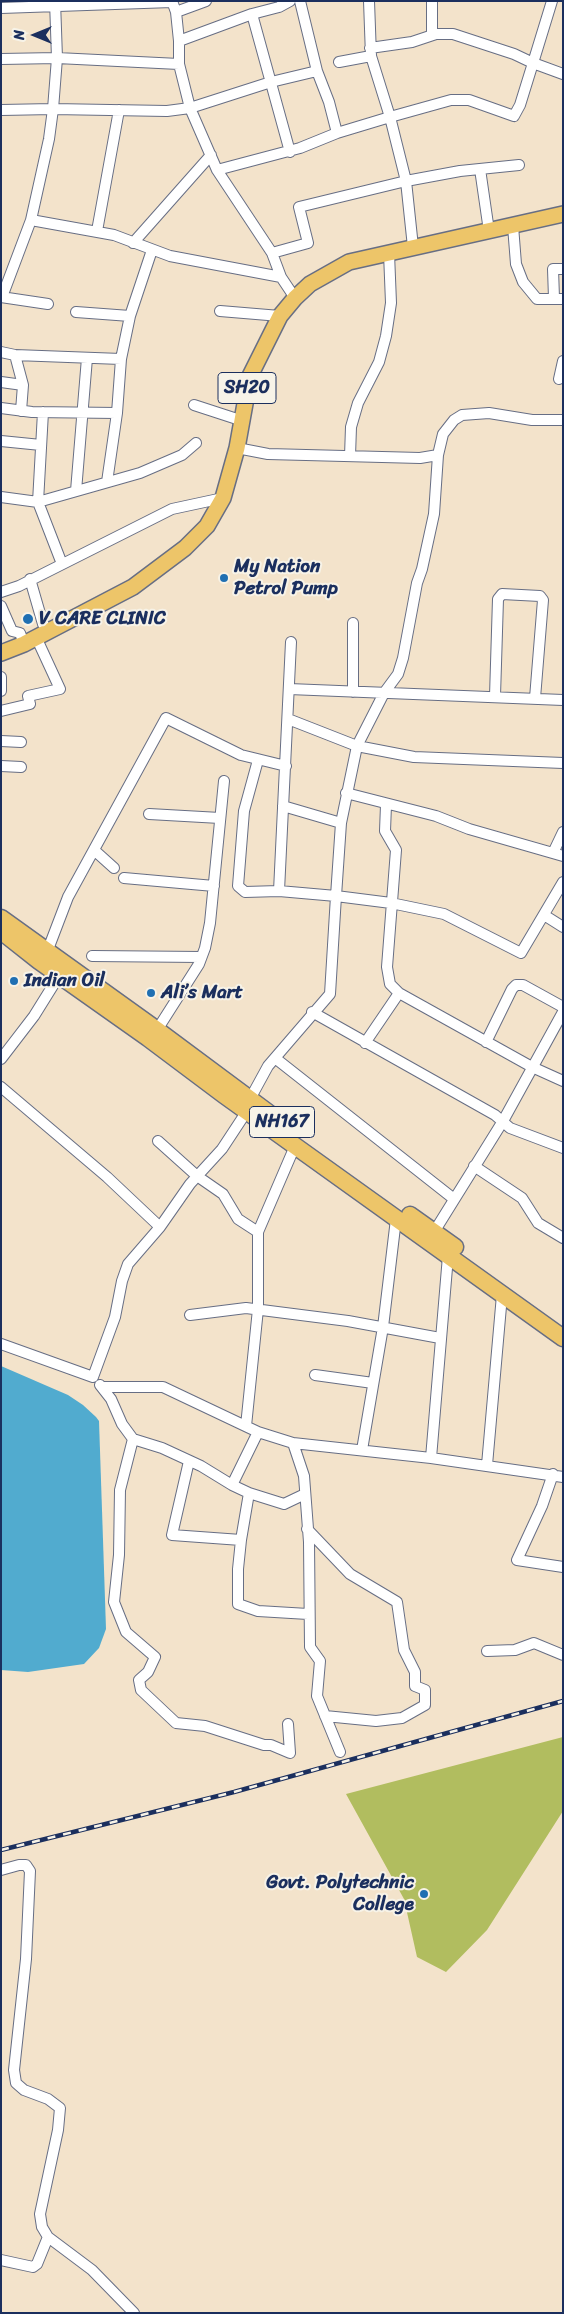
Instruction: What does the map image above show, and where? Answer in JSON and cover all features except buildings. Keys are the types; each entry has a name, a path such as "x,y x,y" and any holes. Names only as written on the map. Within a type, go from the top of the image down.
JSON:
{"highway":[{"name":"NH167","path":"1,918 47,952 62,970 148,1038 434,1232 563,1325"},
{"name":"NH167","path":"1,931 157,1030 295,1146 563,1338"}],"main road":[{"name":"SH20","path":"1,653 36,638 112,599 172,558 207,526 223,498 237,448 240,420 250,376 280,316 310,284 349,262 563,214"}],"street":[{"path":"1,8 55,4 112,3 173,5 206,1"},
{"path":"179,41 252,14 266,12 290,1"},
{"path":"300,1 317,71 329,102 337,132"},
{"path":"369,1 370,52 390,116 406,182 413,247"},
{"path":"432,1 432,35"},
{"path":"217,170 290,152 337,132 451,100 469,100 514,116 520,105 552,1"},
{"path":"558,1 563,3"},
{"path":"48,304 1,297 30,220 49,139 56,58 55,4"},
{"path":"173,5 179,41 179,64 190,108 217,170 272,253 281,277 295,298"},
{"path":"252,14 290,152"},
{"path":"339,62 432,35 452,34 514,54 563,74"},
{"path":"1,59 56,58 179,64"},
{"path":"1,110 167,111 190,108 271,82 317,71"},
{"path":"97,231 119,110"},
{"path":"133,243 211,155"},
{"path":"272,253 308,243 299,207 460,171 519,164"},
{"path":"480,169 489,231"},
{"path":"30,220 97,231 152,250 212,265 281,277"},
{"path":"513,226 516,264 523,282 537,299 558,298 553,269 563,269"},
{"path":"107,482 117,412 121,359 130,316 152,250"},
{"path":"350,456 352,427 358,403 379,362 386,336 391,302 389,253"},
{"path":"220,311 280,316"},
{"path":"76,312 130,316"},
{"path":"1,352 15,355 121,359"},
{"path":"15,355 23,385 21,411"},
{"path":"76,491 87,358"},
{"path":"559,379 563,361"},
{"path":"1,382 23,385"},
{"path":"194,406 240,420"},
{"path":"1,408 42,412 117,412"},
{"path":"42,412 38,502 62,564"},
{"path":"93,1377 115,1317 122,1280 128,1264 160,1227 190,1184 222,1149 248,1105 259,1080 312,1012 330,994 341,823 346,793 357,746 384,693 398,674 403,658 417,583 434,514 438,455 442,434 454,420 462,415 489,413 532,420 563,420"},
{"path":"1,441 41,445"},
{"path":"1,497 38,502 140,473 168,462 196,443"},
{"path":"237,448 268,454 420,458 438,455"},
{"path":"1,592 19,586 172,509 223,498"},
{"path":"30,579 43,624 36,638"},
{"path":"495,696 498,599 502,594 540,596 543,600 535,698"},
{"path":"1,606 12,631 36,638 60,689 28,696 30,704 1,711"},
{"path":"353,623 353,692"},
{"path":"279,892 291,642"},
{"path":"1,677 1,691"},
{"path":"289,689 563,700"},
{"path":"47,952 68,897 166,718 242,756 286,766"},
{"path":"288,719 357,746 414,757 563,763"},
{"path":"1,741 21,742"},
{"path":"258,760 244,811 238,886 245,892 336,896 391,903 444,914 521,953 544,915 558,900 563,882"},
{"path":"1,766 21,767"},
{"path":"157,1030 179,997 201,957 210,923 224,782"},
{"path":"346,793 436,816 469,829 558,855 563,832"},
{"path":"386,804 385,831 396,850 387,967 390,984 399,993 486,1042 532,1067 563,1081"},
{"path":"283,806 341,823"},
{"path":"149,814 220,818"},
{"path":"94,850 114,868"},
{"path":"124,878 214,886"},
{"path":"544,915 563,927"},
{"path":"92,956 201,957"},
{"path":"1,1059 34,1016 62,970"},
{"path":"486,1042 512,989 516,985 522,985 563,1008"},
{"path":"365,1043 399,993"},
{"path":"312,1012 495,1115 510,1128 563,1148"},
{"path":"434,1232 503,1121 563,1012"},
{"path":"275,1058 454,1199"},
{"path":"1,1088 107,1177 160,1227"},
{"path":"158,1141 197,1176 223,1194 238,1219 258,1232"},
{"path":"246,1426 258,1309 258,1232 295,1146"},
{"path":"474,1166 522,1198 538,1223 563,1238"},
{"path":"362,1450 383,1327 396,1218"},
{"path":"431,1458 448,1256"},
{"path":"488,1465 502,1295"},
{"path":"190,1315 246,1308 258,1309 383,1327 440,1338"},
{"path":"1,1344 93,1377 111,1398 122,1424 133,1439 162,1448 202,1466 232,1485 249,1493 284,1504 305,1494"},
{"path":"315,1375 373,1383"},
{"path":"102,1387 163,1387 258,1432 292,1443 488,1465 558,1476 517,1560 563,1567"},
{"path":"232,1485 258,1432"},
{"path":"133,1439 120,1490 119,1555 114,1602 126,1632 155,1657 148,1672 138,1680 141,1690 176,1723 205,1726 264,1745 271,1745 290,1753 288,1724"},
{"path":"292,1443 304,1476 309,1542 308,1614 310,1647 320,1661 317,1696 340,1752"},
{"path":"189,1461 172,1535 241,1540"},
{"path":"249,1493 238,1569 238,1604 258,1610 308,1614"},
{"path":"307,1529 350,1574 397,1602 404,1650 415,1672 415,1686 425,1690 424,1705 402,1718 376,1721 325,1716"},
{"path":"487,1651 515,1650 534,1642 563,1655"},
{"path":"1,1870 19,1865 26,1866 30,1871 26,1959 14,2070 16,2083 24,2090 48,2099 60,2108 58,2130 40,2214 42,2227 48,2237 92,2270 134,2313"},
{"path":"1,2260 33,2267 37,2264 48,2237"}],"green space":[{"path":"563,1737 563,1811 487,1930 446,1972 417,1957 404,1899 346,1794"}],"water":[{"path":"1,1366 68,1395 83,1405 99,1421 106,1629 99,1648 84,1664 28,1672 1,1670"}],"railway":[{"path":"1,1850 234,1792 563,1701"}],"place":[{"name":"My Nation Petrol Pump","path":"224,578"},
{"name":"V CARE CLINIC","path":"28,619"},
{"name":"Indian Oil","path":"14,981"},
{"name":"Ali’s Mart","path":"151,993"},
{"name":"Govt. Polytechnic College","path":"424,1894"}]}
